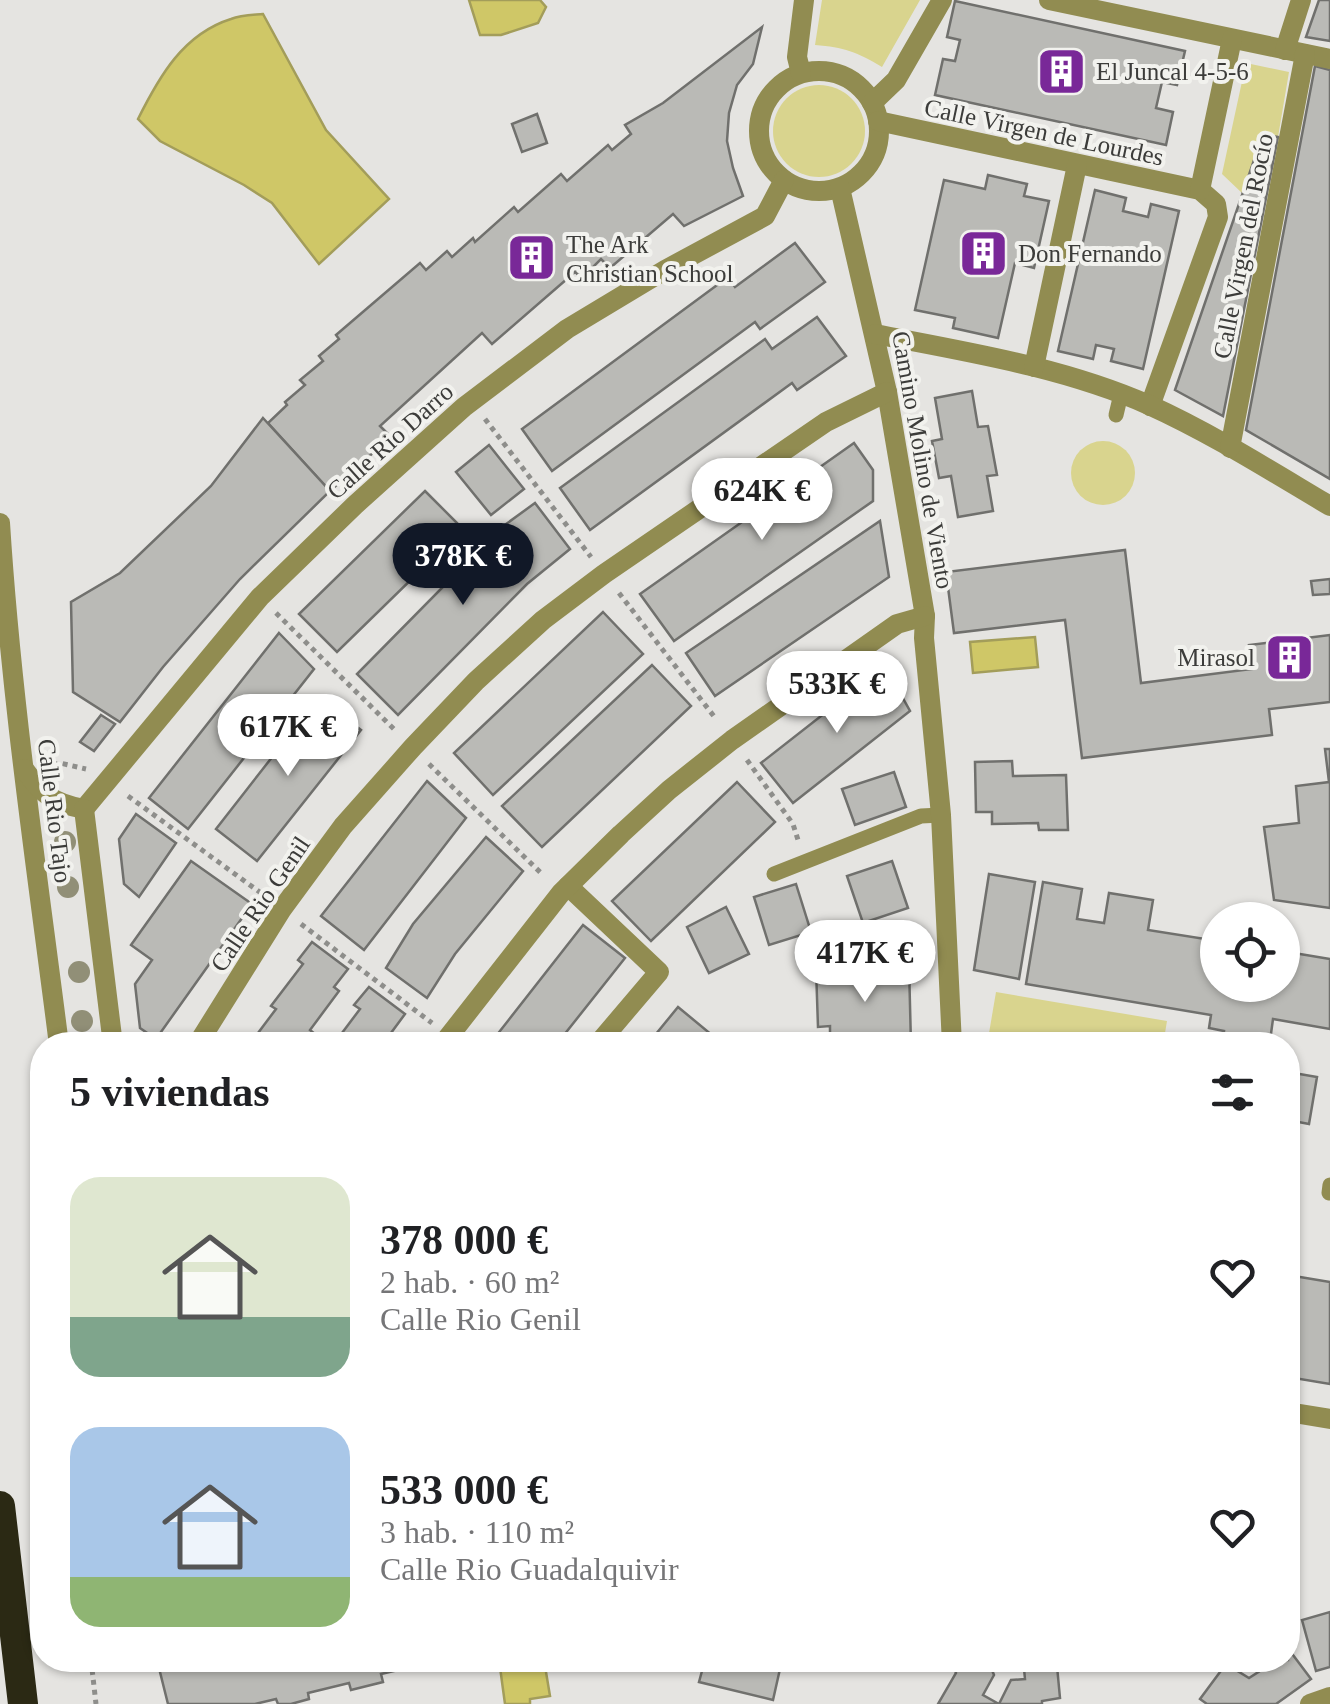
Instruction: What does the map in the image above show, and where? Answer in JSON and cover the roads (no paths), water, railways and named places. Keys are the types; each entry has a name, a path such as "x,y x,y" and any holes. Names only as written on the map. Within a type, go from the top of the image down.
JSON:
{"highway":[{"path":"0,1506 23,1704"}],"street":[{"path":"801,74 797,56 804,0"},
{"path":"875,112 942,0"},
{"path":"1048,0 1330,59"},
{"name":"Calle Virgen del Rocío","path":"1230,448 1301,0"},
{"path":"1150,406 1218,216 1216,204 1200,190 1232,39"},
{"path":"822,71 842,76 860,87 875,112 878,142 871,161 858,177 840,188 821,192 801,189 784,180 761,150 761,112 770,95 801,74 822,71"},
{"name":"Calle Virgen de Lourdes","path":"875,112 1077,165 1200,190"},
{"path":"1034,366 1077,165"},
{"name":"Calle Rio Darro","path":"84,809 260,597 355,505 472,400 568,329 765,216 784,180"},
{"name":"Camino Molino de Viento","path":"840,188 887,392 926,616 924,638 941,815 951,1032"},
{"path":"874,334 1034,366 1119,405 1150,406 1330,506"},
{"name":"Calle Rio Genil","path":"205,1032 282,909 343,826 476,681 543,620 604,574 826,422 887,392"},
{"name":"Calle Rio Tajo","path":"0,523 24,769 58,1032"},
{"path":"451,1032 568,886 669,790 732,740 897,624 926,616"},
{"path":"24,769 39,790 53,800 84,809 111,1032"},
{"path":"568,886 659,972 608,1032"},
{"path":"1300,1414 1330,1419"},
{"path":"1310,1704 1330,1697"}],"lane":[{"path":"774,874 921,816 941,815"},
{"path":"1329,1193 1330,1185"}],"place":[{"name":"El Juncal 4-5-6","path":"1061,71"},
{"name":"Don Fernando","path":"983,253"},
{"name":"The Ark Christian School","path":"531,258"},
{"name":"Mirasol","path":"1290,657"}]}
